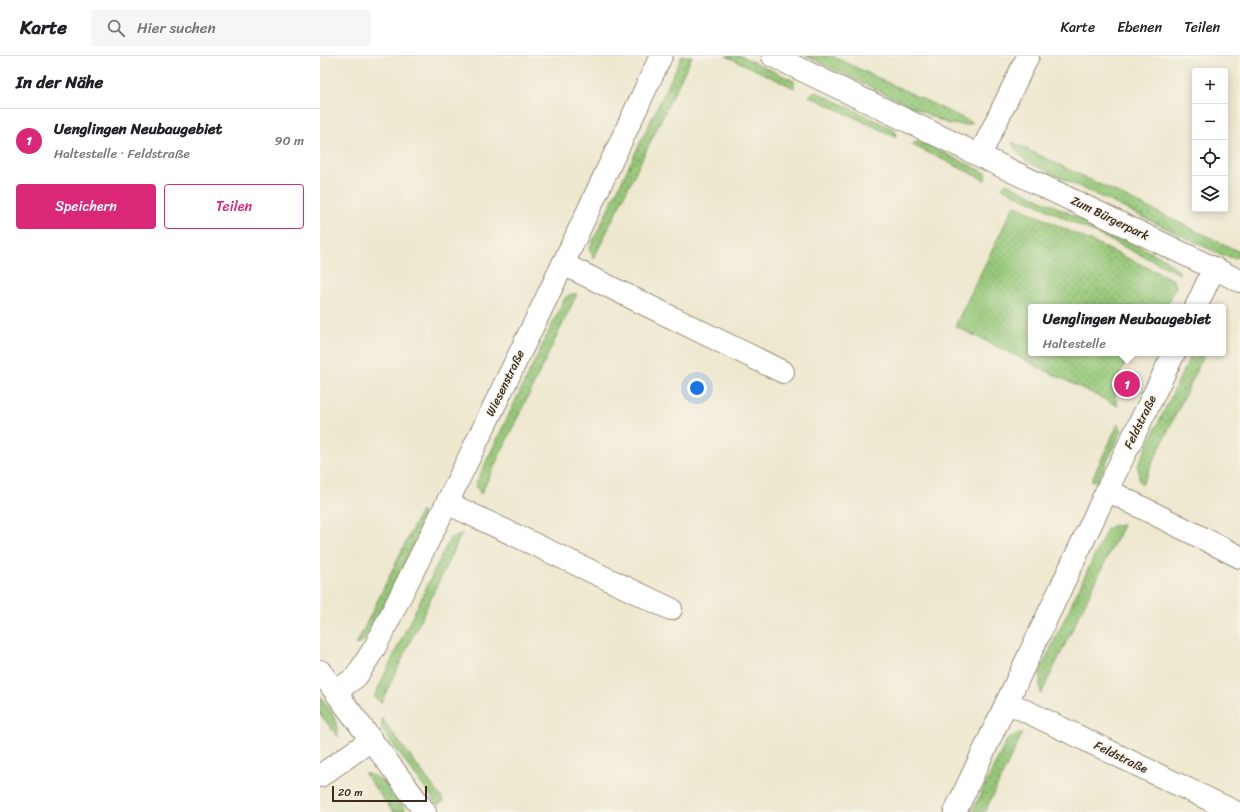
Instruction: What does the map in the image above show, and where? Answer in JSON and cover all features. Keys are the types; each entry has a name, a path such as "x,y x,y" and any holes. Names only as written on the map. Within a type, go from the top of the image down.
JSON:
{"street":[{"name":"Wiesenstraße","path":"336,691 356,677 376,646 563,264 661,56"},
{"name":"Zum Bürgerpark","path":"773,56 1240,281"},
{"path":"980,155 1028,56"},
{"path":"563,264 783,372"},
{"path":"1197,304 1214,268"},
{"name":"Feldstraße","path":"955,812 1107,490 1173,356"},
{"path":"1107,490 1240,557"},
{"path":"447,503 670,609"},
{"path":"320,671 424,812"},
{"name":"Feldstraße","path":"1007,702 1235,812"},
{"path":"320,776 371,740"}],"green space":[{"path":"682,56 692,56 594,258 589,249"},
{"path":"726,56 741,56 794,81 794,88"},
{"path":"806,56 832,56 973,123 967,125 948,124"},
{"path":"815,91 895,130 896,137 809,96"},
{"path":"917,140 986,173 985,180 912,145"},
{"path":"1012,142 1240,252 1240,256 1234,258 1224,256 1026,161 1016,150"},
{"path":"1006,183 1165,259 1177,269 1180,274 1002,188"},
{"path":"1014,205 1174,280 1176,287 1168,304 1028,304 1028,356 1129,356 1113,388 1118,406 955,326"},
{"path":"571,294 577,294 481,494 475,485 565,298"},
{"path":"1191,356 1204,356 1142,485 1139,480 1138,465"},
{"path":"1118,424 1122,430 1098,480 1091,481"},
{"path":"421,511 426,518 373,629 364,640 356,645"},
{"path":"1123,525 1041,694 1040,671 1107,529 1112,526"},
{"path":"462,533 381,703 374,697 450,538"},
{"path":"320,696 333,715 338,737 320,714"},
{"path":"382,719 444,801 437,805 382,730"},
{"path":"1022,734 985,812 972,812 1007,740 1012,736"},
{"path":"364,773 372,775 384,783 407,812 393,812"}],"place":[{"name":"Uenglingen Neubaugebiet","path":"1127,384"}]}
